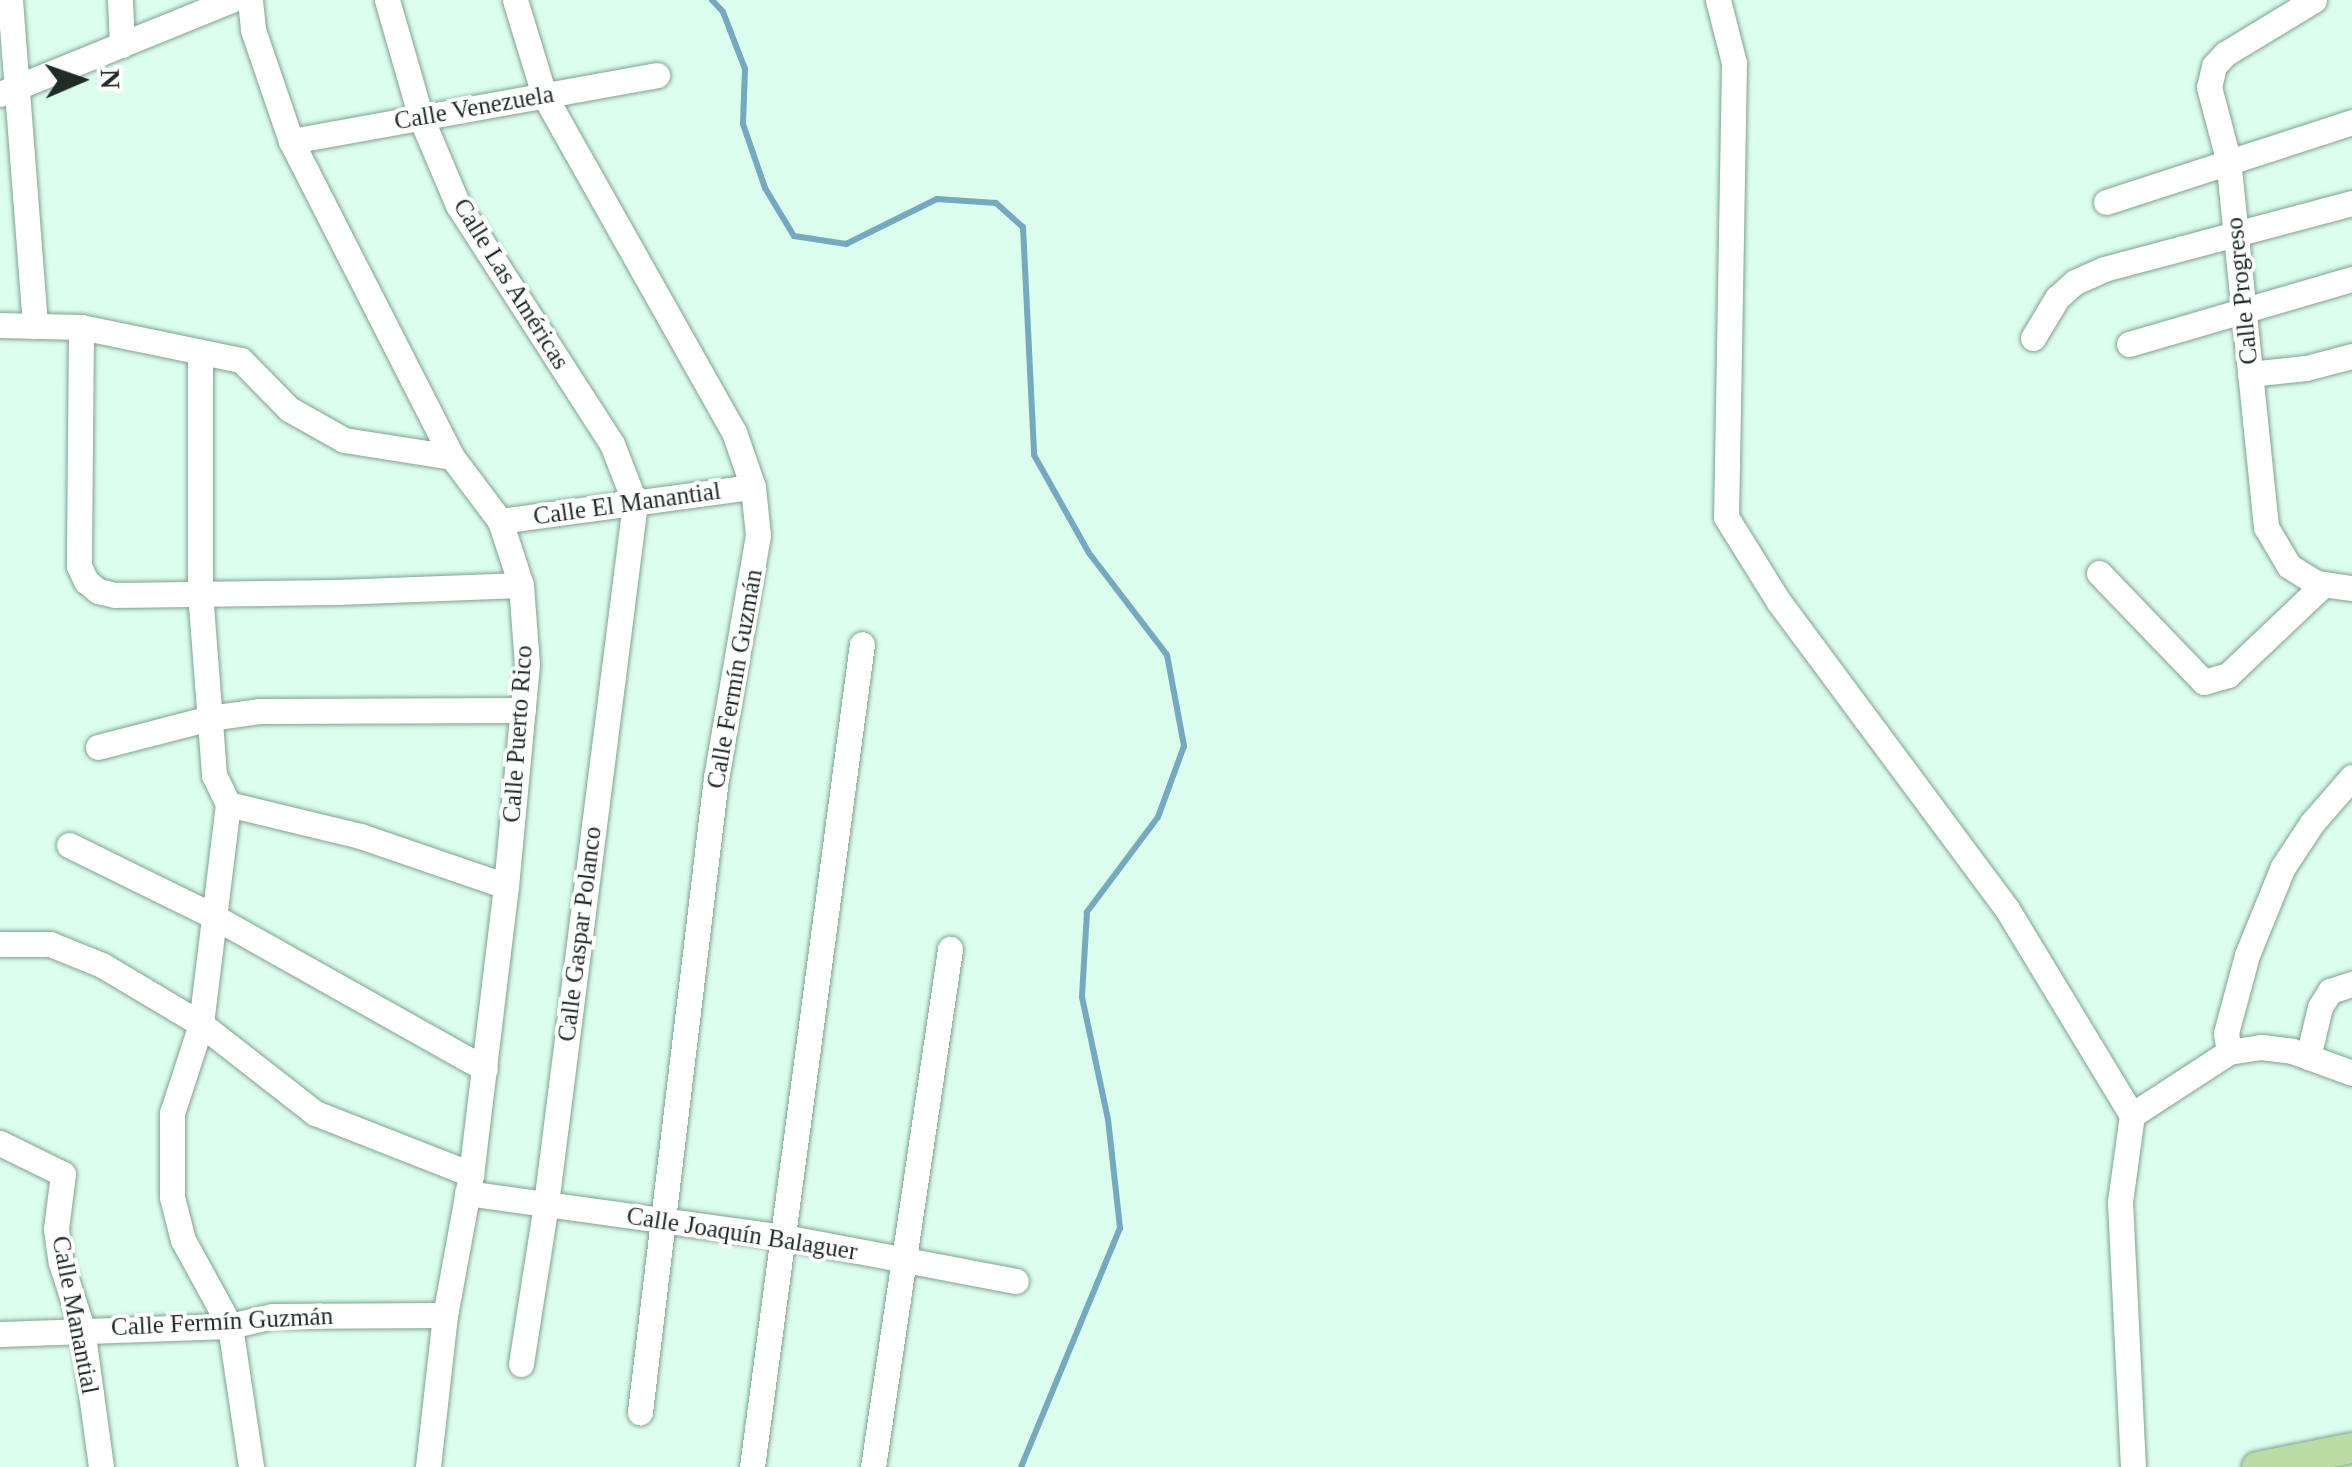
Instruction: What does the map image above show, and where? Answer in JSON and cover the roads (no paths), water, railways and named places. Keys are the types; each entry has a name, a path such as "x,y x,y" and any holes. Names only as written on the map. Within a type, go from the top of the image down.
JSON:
{"main road":[{"path":"2257,1467 2352,1448"}],"street":[{"path":"10,0 10,90 34,326"},
{"path":"120,0 122,44"},
{"path":"10,90 232,0"},
{"name":"Calle Puerto Rico","path":"250,0 253,30 292,141 452,457 500,521 521,585 527,664 506,886 469,1183 444,1315 428,1467"},
{"name":"Calle Las Américas","path":"387,0 421,118 458,206 612,444 635,503"},
{"name":"Calle Fermín Guzmán","path":"515,0 544,95 734,432 754,487 758,535 754,571 729,685 640,1412"},
{"path":"1718,0 1734,64 1726,517 1779,602 2007,909 2132,1114 2120,1202 2133,1467"},
{"name":"Calle Progreso","path":"2314,0 2225,54 2214,66 2209,87 2228,159 2266,527 2288,566 2324,584 2352,588"},
{"name":"Calle Venezuela","path":"292,141 657,75"},
{"path":"2106,202 2228,159 2352,122"},
{"path":"2033,338 2057,298 2075,282 2104,269 2352,203"},
{"path":"2129,344 2352,279"},
{"path":"0,325 81,326 240,360 290,409 344,440 452,457"},
{"path":"81,326 79,566 86,582 98,591 115,595 521,585"},
{"path":"200,352 200,592 214,775 228,804 223,864 211,915 202,1024 172,1114 172,1197 182,1240 230,1326 251,1467"},
{"path":"2250,374 2306,368 2352,356"},
{"name":"Calle El Manantial","path":"500,521 754,487"},
{"name":"Calle Gaspar Polanco","path":"521,1364 546,1204 635,503"},
{"path":"2100,573 2204,682 2228,675 2324,584"},
{"path":"752,1467 862,644"},
{"path":"98,748 210,718 259,711 523,710"},
{"path":"2229,1052 2226,1033 2247,955 2282,867 2312,823 2352,778"},
{"path":"228,804 360,836 506,886"},
{"path":"70,845 211,915 485,1069"},
{"name":"Calle Joaquín Balaguer","path":"0,944 50,944 84,958 202,1024 316,1113 469,1183 546,1204 785,1237 1016,1281"},
{"path":"873,1467 950,949"},
{"path":"2308,1057 2320,1007 2330,991 2352,984"},
{"path":"2132,1114 2229,1052 2261,1048 2308,1057 2352,1074"},
{"name":"Calle Manantial","path":"0,1143 64,1174 56,1229 61,1263 82,1328 101,1467"},
{"name":"Calle Fermín Guzmán","path":"0,1334 82,1328 138,1331 230,1326 272,1316 444,1315"}],"waterway":[{"path":"712,0 723,12 745,69 743,124 765,188 794,236 846,244 937,199 996,203 1023,227 1034,455 1089,553 1167,655 1184,746 1158,817 1087,912 1082,997 1108,1119 1120,1228 1021,1467"}]}
